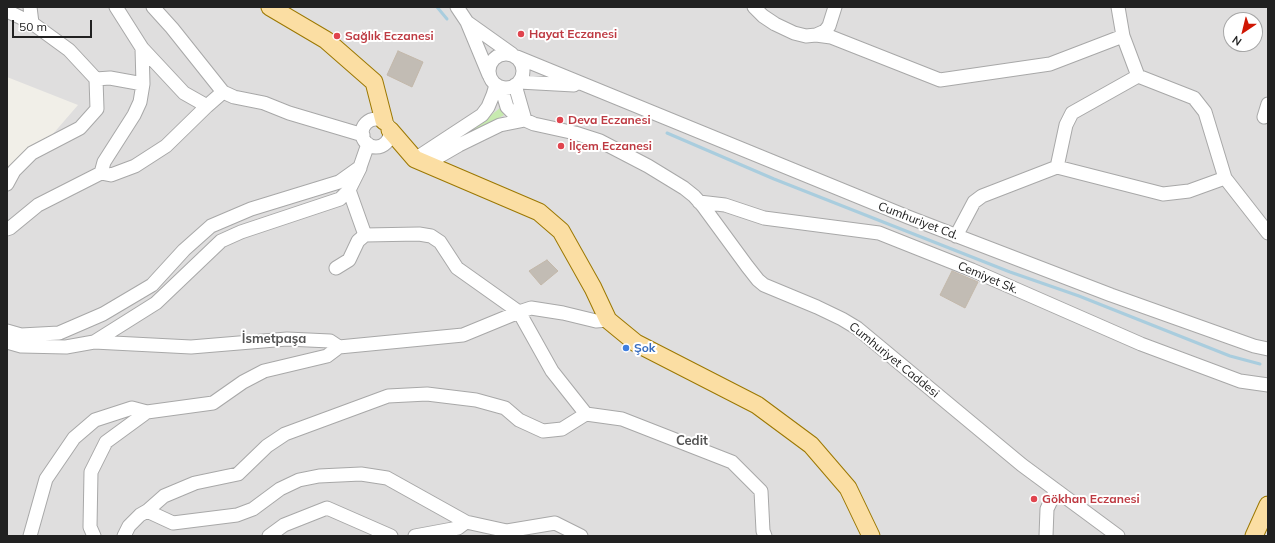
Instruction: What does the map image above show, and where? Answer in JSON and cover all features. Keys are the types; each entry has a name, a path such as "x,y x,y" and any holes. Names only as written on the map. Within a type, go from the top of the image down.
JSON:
{"main road":[{"path":"270,7 326,40 374,82 387,126 420,162 539,212 561,231 593,288 608,320 636,343 757,405 811,445 848,488 871,536"},
{"path":"1254,536 1268,505"}],"street":[{"path":"30,7 32,23"},
{"path":"116,7 142,48 184,93 207,106"},
{"path":"94,342 156,303 221,241 241,232 340,199 349,190 360,167 365,140 362,130 368,121 379,119 387,126 390,136 388,141 384,144 373,146 365,140 264,103 234,97 223,92 172,28 153,7"},
{"name":"Cumhuriyet Caddesi","path":"457,7 467,22 507,107 512,112 534,124 575,133 600,141 667,177 684,188 699,202 716,222 747,266 764,285 817,307 857,328 1022,465 1118,536"},
{"path":"754,7 763,16 782,27 806,36 816,35 831,37 940,80 1050,64 1123,36"},
{"path":"816,35 825,31 829,26 835,7"},
{"path":"1118,7 1123,36 1138,76 1194,98 1205,112 1225,178 1268,233"},
{"path":"7,11 32,23 69,50 96,79 97,109 80,128 32,153 14,171 7,184"},
{"name":"Cumhuriyet Caddesi","path":"467,22 514,56"},
{"path":"101,173 104,162 134,115 140,102 143,84 142,48"},
{"path":"503,54 514,56 522,64 523,69 522,77 517,84 525,120 500,125 459,146 420,162 482,115 488,107 493,95 495,82 489,66 495,57 503,54"},
{"name":"Cumhuriyet Cd.","path":"514,56 956,236 1111,295 1254,346"},
{"path":"1057,167 1066,125 1072,113 1138,76"},
{"path":"96,79 110,78 143,84"},
{"path":"495,82 510,87 517,84 586,86"},
{"path":"7,229 38,205 101,173 111,175 134,166 166,146 223,92"},
{"path":"1264,118 1268,104"},
{"path":"7,331 21,335 59,334 103,314 152,285 184,250 211,226 251,209 339,182 360,167"},
{"path":"956,236 974,202 982,196 1057,167 1164,194 1189,191 1225,178"},
{"path":"349,190 365,235"},
{"name":"Cemiyet Sk.","path":"699,202 725,205 764,218 879,233 972,270 1141,344 1240,380 1268,385"},
{"path":"336,268 350,260 358,241 365,235 419,234 430,236 440,242 457,268 519,312 552,371 586,414"},
{"path":"30,536 46,479 74,438 95,420 132,408 147,412 213,403 243,382 264,371 327,356 339,347 463,336 531,308 563,313 596,321 608,320"},
{"path":"7,342 20,346 66,347 94,342 191,347 288,338 330,341 339,347"},
{"path":"1254,346 1268,343"},
{"path":"1254,346 1268,349"},
{"path":"1254,346 1268,356"},
{"path":"124,536 128,526 164,496 195,483 238,474 267,446 285,434 388,396 427,394 476,400 505,408 518,420 543,431 562,429 586,414 622,419 732,462 761,491 762,534"},
{"path":"94,536 90,527 92,472 106,442 147,412"},
{"path":"147,511 173,522 237,515 253,509 280,489 299,480 319,476 361,474 387,478 466,522 510,534 555,522 581,536"},
{"path":"1046,536 1047,508 1056,490"},
{"path":"269,536 284,525 327,508 391,536"},
{"path":"415,536 458,528 466,522"}],"shaded area":[{"path":"7,7 1268,7 1268,536 7,536 7,187 78,105 7,77"}],"green space":[{"path":"500,108 504,115 430,158 480,124"}],"building":[{"path":"398,51 423,62 412,87 387,75"},
{"path":"547,260 558,271 541,285 529,271"},
{"path":"952,271 978,282 965,308 940,295"}],"waterway":[{"path":"437,7 447,19"},
{"path":"667,133 774,179 1010,272 1079,296 1230,356 1260,364"}],"place":[{"name":"Hayat Eczanesi","path":"521,34"},
{"name":"Sağlık Eczanesi","path":"337,36"},
{"name":"Deva Eczanesi","path":"560,120"},
{"name":"İlçem Eczanesi","path":"561,146"},
{"name":"Şok","path":"626,348"},
{"name":"Gökhan Eczanesi","path":"1034,499"}],"district":[{"name":"İsmetpaşa","path":"274,339"},
{"name":"Cedit","path":"692,441"}]}
